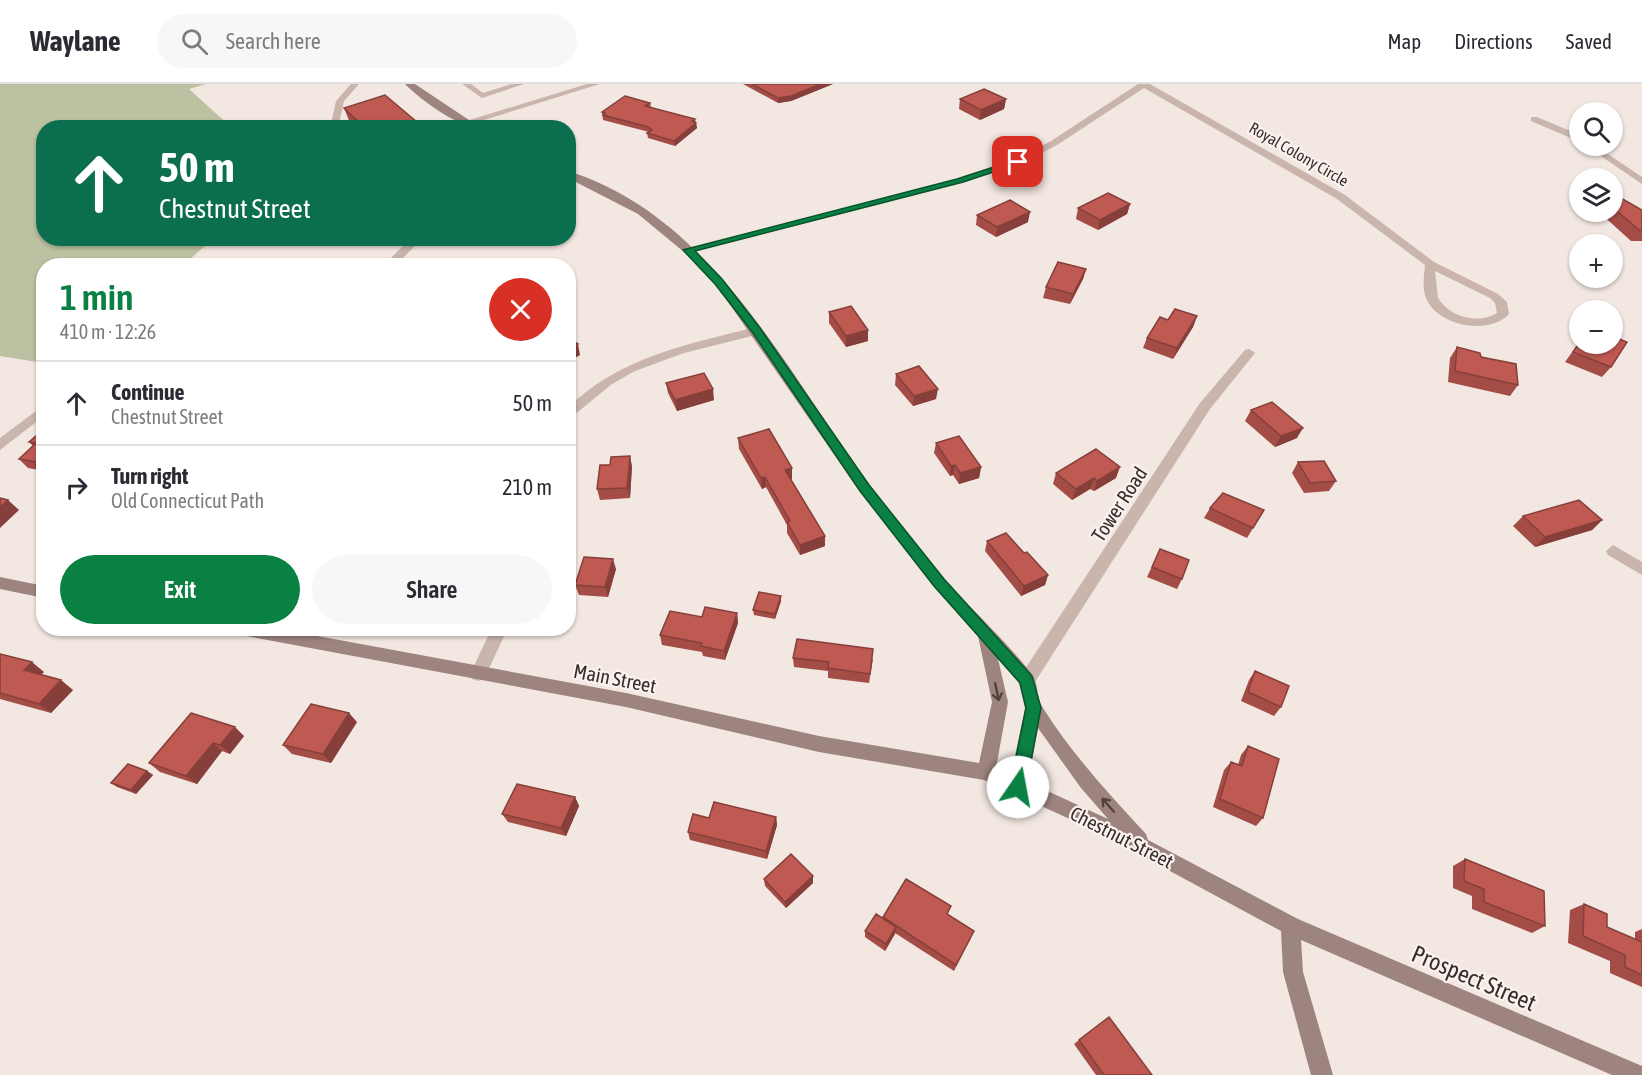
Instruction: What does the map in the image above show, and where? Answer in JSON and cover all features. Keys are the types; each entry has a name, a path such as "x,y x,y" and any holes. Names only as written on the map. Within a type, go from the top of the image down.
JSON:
{"main road":[{"path":"409,84 445,110 464,120"},
{"path":"576,178 614,195 642,212 688,250 719,281 865,488 939,583 1027,680 1033,708 1018,787"},
{"path":"0,583 36,590"},
{"path":"985,635 1000,702 986,772"},
{"name":"Main Street","path":"278,636 626,700 819,744 986,772"},
{"path":"1033,708 1088,782 1147,849"},
{"name":"Chestnut Street","path":"986,772 1102,825 1292,926"},
{"path":"1292,926 1293,972 1322,1075"},
{"name":"Prospect Street","path":"1292,926 1637,1075"}],"street":[{"path":"475,120 596,84"},
{"path":"688,250 960,181 1018,162 1054,143 1108,105 1144,84"},
{"name":"Royal Colony Circle","path":"1144,84 1341,198 1430,264 1494,296 1501,303 1503,314 1491,321 1469,321 1438,307 1431,294 1430,264"},
{"path":"1534,119 1569,134"},
{"path":"1606,156 1642,181"},
{"path":"397,258 409,246"},
{"path":"576,406 598,386 640,363 756,331"},
{"name":"Tower Road","path":"1027,680 1205,406 1249,353"},
{"path":"0,445 36,416"},
{"path":"1613,551 1642,569"},
{"path":"478,674 496,636"}],"lane":[{"path":"336,120 340,101 356,84"},
{"path":"466,84 482,96 520,84"}],"green space":[{"path":"0,84 206,84 189,89 223,120 36,120 36,246 205,246 191,258 36,258 36,362 0,356"}],"building":[{"path":"752,84 821,84 791,96 778,98"},
{"path":"984,89 1006,99 981,110 960,99"},
{"path":"385,95 415,120 357,120 344,108"},
{"path":"625,96 650,103 645,106 695,119 692,121 696,123 674,141 647,133 652,130 648,127 603,115 605,113 602,112"},
{"path":"1108,193 1130,204 1100,220 1078,208"},
{"path":"1623,199 1642,210 1642,230 1623,216"},
{"path":"1010,200 1030,212 997,227 977,215"},
{"path":"1058,262 1086,269 1073,294 1046,287"},
{"path":"851,306 868,330 846,336 829,312"},
{"path":"1175,309 1197,316 1177,348 1147,338 1160,317 1168,320"},
{"path":"1457,347 1480,353 1481,357 1516,364 1518,385 1455,371"},
{"path":"1578,354 1619,354 1611,367"},
{"path":"919,366 938,389 914,396 896,374"},
{"path":"704,373 713,389 675,400 666,383"},
{"path":"1272,402 1303,428 1281,436 1251,410"},
{"path":"769,429 792,468 785,470 825,536 800,545 787,522 790,521 765,477 761,478 738,438"},
{"path":"36,436 36,443 29,442"},
{"path":"959,436 981,467 960,473 955,465 951,466 936,443"},
{"path":"36,443 36,462 19,459"},
{"path":"1096,449 1120,467 1097,481 1094,478 1076,489 1056,473"},
{"path":"630,456 627,488 597,489 600,465 610,465 611,457"},
{"path":"1324,461 1336,481 1310,483 1298,462"},
{"path":"1223,493 1264,510 1253,528 1210,508"},
{"path":"0,498 8,500 0,507"},
{"path":"1579,500 1602,520 1545,537 1523,516"},
{"path":"1006,533 1048,575 1024,586 987,541"},
{"path":"1160,549 1189,560 1182,579 1152,567"},
{"path":"584,557 613,559 605,587 576,585"},
{"path":"759,592 781,596 775,614 753,610"},
{"path":"705,607 737,613 724,651 701,646 702,643 660,635 670,611 702,617"},
{"path":"797,639 873,649 870,674 828,668 829,662 793,658"},
{"path":"0,654 32,662 24,670 61,680 39,704 0,693"},
{"path":"1255,671 1289,686 1281,707 1248,692"},
{"path":"311,704 349,713 323,754 283,745"},
{"path":"191,713 235,727 220,745 213,743 186,776 149,763"},
{"path":"1248,746 1279,759 1263,818 1220,799 1231,762 1242,766"},
{"path":"128,764 147,771 131,790 111,783"},
{"path":"517,784 575,797 561,828 502,814"},
{"path":"714,802 776,817 766,851 688,832 693,814 709,818"},
{"path":"791,854 813,876 785,902 764,879"},
{"path":"1465,859 1544,891 1545,926 1484,902 1484,889 1464,881"},
{"path":"906,879 951,906 947,914 974,931 956,965 883,917"},
{"path":"1584,904 1607,914 1607,927 1642,942 1642,975 1625,967 1625,955 1583,936"},
{"path":"876,914 896,927 886,944 865,931"},
{"path":"1109,1017 1152,1075 1104,1075 1079,1040"}],"route":[{"path":"1018,162 960,181 763,229 688,250 719,281 865,488 939,583 1027,680 1033,708 1018,787"}]}
